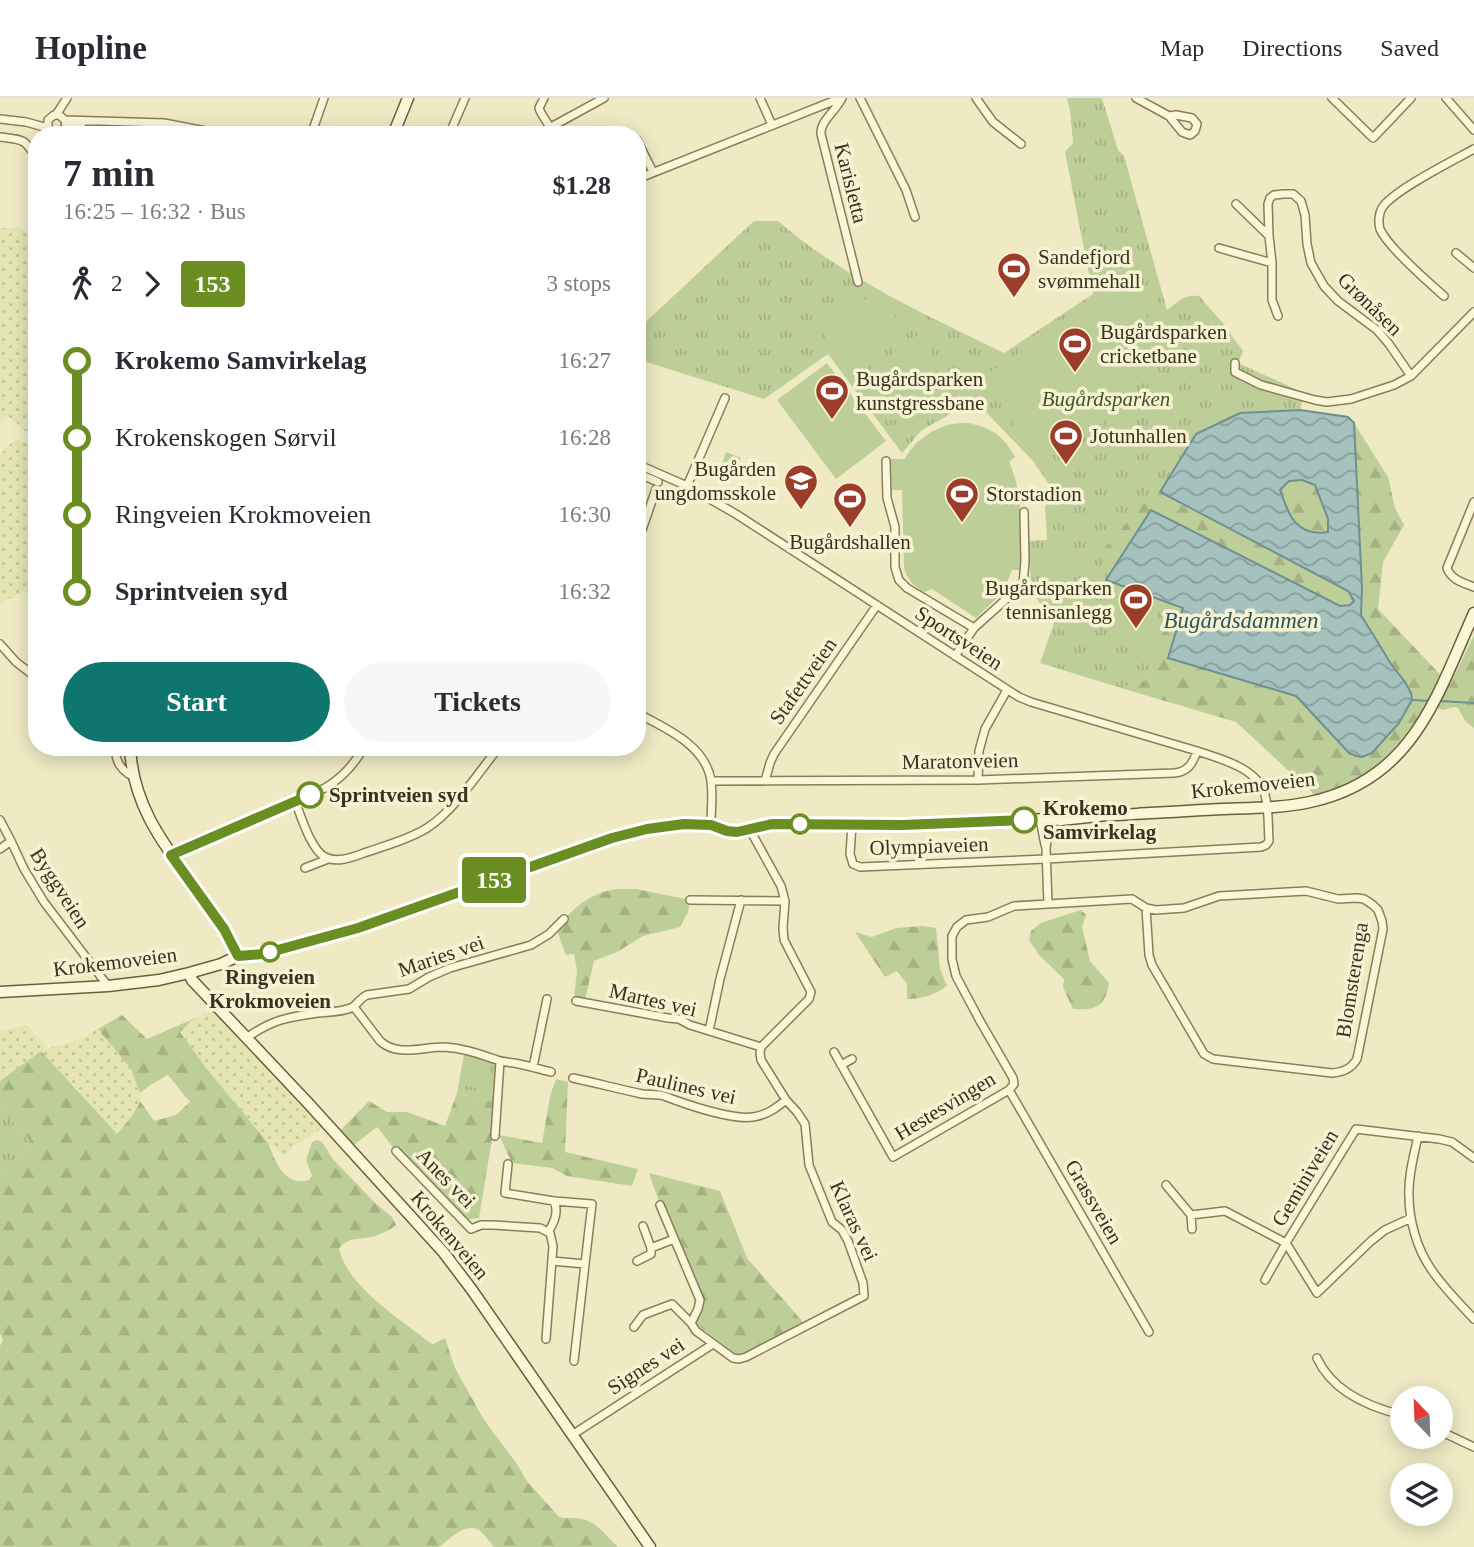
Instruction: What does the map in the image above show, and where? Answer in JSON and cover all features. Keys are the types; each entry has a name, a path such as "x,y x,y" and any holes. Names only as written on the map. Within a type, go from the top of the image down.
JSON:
{"main road":[{"path":"397,126 408,98"},
{"name":"Krokemoveien","path":"0,992 108,986 159,980 189,973 238,956 263,954 358,928 637,831 684,824 711,825 737,832 772,824 939,824 1302,803 1338,793 1367,779 1412,739 1427,716 1474,613"},
{"path":"131,756 139,795 152,824 224,929 238,956"},
{"name":"Krokenveien","path":"189,973 192,980 444,1253 650,1547"}],"street":[{"path":"57,126 67,98"},
{"path":"313,126 324,98"},
{"path":"453,126 465,98"},
{"path":"544,98 539,108 549,126"},
{"path":"560,126 604,98"},
{"path":"760,98 772,125"},
{"path":"646,175 842,98"},
{"name":"Karisletta","path":"842,98 837,108 823,122 821,134 858,282"},
{"path":"860,98 906,190 915,216"},
{"path":"976,98 993,122 1021,144"},
{"path":"1136,98 1169,116"},
{"path":"1332,98 1373,138 1411,98"},
{"path":"1446,98 1474,130"},
{"path":"0,119 57,126 86,122 164,123 180,126"},
{"path":"0,137 28,144"},
{"path":"1444,296 1387,240 1380,228 1380,215 1385,204 1406,188 1474,149"},
{"path":"646,158 653,172"},
{"name":"Grønåsen","path":"1278,316 1272,300 1268,204 1274,195 1284,194 1297,197 1304,209 1311,263 1324,286 1338,301 1377,330 1411,376"},
{"path":"1236,204 1269,236"},
{"path":"1219,248 1272,263"},
{"path":"1456,253 1474,268"},
{"path":"1235,363 1234,372 1261,386 1326,402 1339,401 1394,386 1411,376 1474,312"},
{"path":"687,486 725,398"},
{"path":"886,461 887,498 895,527 896,575 906,588 974,628"},
{"name":"Sportsveien","path":"646,468 687,486 736,514 1007,690 1031,702 1221,759 1255,778 1263,789 1267,807"},
{"path":"646,479 657,486 646,518"},
{"path":"1474,502 1447,568 1454,578 1474,587"},
{"path":"955,656 974,628 1023,584 1024,512"},
{"name":"Stafettveien","path":"765,781 774,754 877,605"},
{"path":"0,644 28,671"},
{"path":"978,780 979,751 985,729 1007,690"},
{"path":"646,718 687,742 699,753 711,781 711,825"},
{"name":"Maratonveien","path":"711,781 978,780 1179,772 1191,764 1197,751"},
{"path":"116,756 123,770 134,777"},
{"path":"171,855 325,788 339,779 358,756"},
{"path":"305,868 328,859 355,856 428,827 459,799 492,756"},
{"path":"295,801 318,852 328,859"},
{"name":"Olympiaveien","path":"852,825 850,858 853,864 860,867 1046,859 1261,847 1269,841 1267,807"},
{"path":"1044,819 1048,904"},
{"name":"Byggveien","path":"0,820 44,902 108,986"},
{"path":"750,830 780,886 785,901 784,940 810,988 811,995 761,1047"},
{"path":"0,849 11,841"},
{"name":"Blomsterenga","path":"1048,904 1132,900 1156,910 1184,908 1219,896 1306,891 1338,899 1364,899 1373,905 1380,915 1383,929 1354,1064 1345,1071 1332,1073 1213,1059 1204,1054 1152,965 1146,908"},
{"path":"691,900 785,901"},
{"path":"709,1031 741,900"},
{"name":"Hestesvingen","path":"834,1052 893,1157 1009,1090 1014,1084 1013,1078 956,976 952,959 952,936 957,927 966,920 988,917 1014,906 1048,904"},
{"name":"Maries vei","path":"246,1038 271,1022 295,1016 346,1010 368,995 409,989 439,972 531,945 549,934 564,919"},
{"path":"533,1067 547,999"},
{"name":"Martes vei","path":"576,1001 679,1019 690,1025 761,1047"},
{"path":"354,1007 380,1041 389,1048 451,1048 551,1072"},
{"name":"Klaras vei","path":"713,1344 733,1358 746,1357 864,1296 863,1283 848,1241 842,1230 832,1222 809,1166 805,1124 763,1065 761,1047"},
{"path":"841,1065 852,1059"},
{"path":"495,1136 500,1061"},
{"name":"Paulines vei","path":"573,1078 646,1095 661,1095 675,1101 743,1117 763,1115 786,1100"},
{"name":"Grassveien","path":"1009,1090 1149,1332"},
{"name":"Geminiveien","path":"1265,1280 1356,1129 1452,1142 1474,1158"},
{"path":"1418,1136 1410,1179 1411,1218 1422,1253 1430,1268 1474,1319"},
{"name":"Anes vei","path":"396,1151 471,1229 489,1224 545,1229 548,1232"},
{"path":"508,1164 505,1193 593,1204 574,1361"},
{"path":"1166,1185 1191,1215 1192,1229"},
{"path":"546,1339 553,1239 548,1232 556,1215 554,1200"},
{"name":"Signes vei","path":"660,1205 700,1300 691,1323"},
{"name":"Geminiveien","path":"1191,1215 1225,1211 1286,1243 1317,1293 1371,1241 1385,1230 1411,1218"},
{"path":"637,1261 651,1254 652,1248 643,1226"},
{"path":"652,1248 674,1239"},
{"path":"552,1261 584,1264"},
{"name":"Signes vei","path":"572,1435 713,1344 696,1331 672,1304 643,1315 634,1327"},
{"path":"1317,1358 1345,1392 1390,1412"},
{"path":"1453,1437 1474,1447"}],"green space":[{"name":"Bugårdsparken","path":"1067,98 1102,98 1118,150 1124,156 1167,310 1185,297 1199,296 1243,351 1238,363 1304,393 1300,410 1240,413 1196,434 1160,492 1106,580 1175,604 1156,677 1121,688 1040,663 1054,623 1032,592 1027,541 1047,540 1045,507 1055,493 1033,461 985,411 952,413 922,430 902,453 828,354 764,399 646,362 646,322 754,221 778,221 858,278 1004,353 1093,294 1065,152 1073,143"},
{"path":"0,228 16,228 28,233 28,434 11,418 2,419 0,423"},
{"path":"1124,283 1172,356 1130,384 1123,401 1106,420 1080,430 1061,430 1031,450 983,377 1024,350 1044,328 1071,318"},
{"path":"876,291 907,332 853,374 822,332"},
{"path":"917,335 949,377 888,422 857,380"},
{"name":"Bugårdsparken kunstgressbane","path":"827,363 886,441 836,479 777,400"},
{"name":"Storstadion","path":"969,423 996,434 1015,457 1009,462 1017,487 1021,515 1020,570 1012,570 1003,592 976,618 932,589 924,592 909,579 904,567 902,490 892,490 891,459 905,459 918,442 938,429 952,424"},
{"path":"1354,423 1388,477 1395,508 1404,525 1383,562 1378,609 1450,685 1474,635 1474,728 1465,721 1458,708 1443,710 1429,705 1402,745 1380,764 1356,779 1316,796 1236,722 1121,688 1156,677 1156,654 1166,620 1175,604 1184,608 1168,658 1296,696 1349,753 1356,756 1372,753 1399,723 1405,682 1361,615"},
{"path":"16,440 28,443 28,595 24,591 0,604 0,456 6,447"},
{"path":"726,452 741,458 732,480 718,475"},
{"path":"1302,480 1315,485 1328,519 1328,532 1317,533 1301,528 1287,508 1280,490 1289,481"},
{"name":"Bugårdsdammen","path":"1155,491 1348,591 1354,601 1350,605 1341,606 1151,510 1106,580 1100,553"},
{"name":"Bugårdsparken tennisanlegg","path":"1073,557 1074,591 1040,593 1039,559"},
{"name":"Bugårdsparken tennisanlegg","path":"1117,606 1166,620 1156,654 1107,639"},
{"path":"617,889 636,889 690,900 688,912 680,927 643,936 617,952 594,961 585,1000 574,998 577,970 574,954 566,955 556,928 583,902 598,894"},
{"path":"1081,910 1086,915 1082,927 1090,961 1109,983 1105,998 1098,1006 1073,1009 1063,987 1064,979 1039,955 1029,940 1031,931 1041,923"},
{"path":"896,928 936,928 940,969 947,986 928,996 907,999 907,984 897,971 885,977 855,932 872,937"},
{"path":"217,1008 324,1122 319,1130 284,1156 269,1144 180,1032 193,1019"},
{"path":"122,1015 147,1039 193,1019 180,1032 269,1144 275,1159 288,1177 301,1181 309,1180 312,1176 306,1160 312,1142 317,1140 322,1142 333,1159 375,1203 392,1217 396,1225 375,1236 346,1242 339,1249 353,1277 376,1301 429,1342 433,1344 445,1338 455,1368 484,1420 526,1480 559,1517 587,1520 618,1547 494,1547 479,1530 468,1528 458,1532 439,1547 0,1547 0,1346 3,1340 0,1333 0,1178 31,1148 30,1141 0,1107 0,1081 41,1051 117,1134 140,1101 154,1121 176,1115 190,1102 168,1075 140,1093 131,1069 98,1029"},
{"path":"27,1025 46,1047 43,1050 81,1039 98,1029 131,1069 140,1093 140,1101 117,1135 41,1051 0,1081 0,1031"},
{"path":"465,1049 500,1061 498,1103 457,1093"},
{"path":"466,1063 491,1068 487,1090 462,1085"},
{"path":"556,1079 568,1082 565,1152 638,1169 632,1186 567,1176 552,1168 512,1163 499,1135 542,1143"},
{"path":"457,1093 498,1103 479,1218 463,1220 396,1151 377,1127 351,1147 338,1133 369,1101 387,1112 407,1112 445,1126"},
{"path":"0,1107 30,1141 31,1148 0,1178"},
{"path":"649,1173 720,1191 747,1258 803,1322 739,1356 696,1324 704,1301"}],"water":[{"name":"Bugårdsdammen","path":"1300,410 1348,417 1354,423 1361,615 1405,682 1412,700 1399,723 1372,753 1362,757 1349,753 1296,696 1168,658 1183,608 1106,580 1151,510 1340,606 1350,605 1354,601 1348,591 1160,492 1196,434 1240,413","holes":["1302,480 1315,485 1328,519 1328,532 1317,533 1301,528 1291,516 1280,490 1289,481"]}],"waterway":[{"path":"1412,700 1431,701"},
{"path":"1440,701 1474,703"}],"bus line":[{"name":"153","path":"310,795 171,855 224,929 238,956 263,954 358,928 612,838 647,829 694,824 711,825 737,832 772,824 903,825 1024,820"}],"place":[{"name":"Sandefjord svømmehall","path":"1014,299"},
{"name":"Bugårdsparken cricketbane","path":"1075,374"},
{"name":"Bugårdsparken kunstgressbane","path":"832,421"},
{"name":"Jotunhallen","path":"1066,466"},
{"name":"Bugården ungdomsskole","path":"801,511"},
{"name":"Storstadion","path":"962,524"},
{"name":"Bugårdshallen","path":"850,529"},
{"name":"Bugårdsparken tennisanlegg","path":"1136,630"},
{"name":"Sprintveien syd","path":"310,795"},
{"name":"Krokemo Samvirkelag","path":"1024,820"},
{"name":"Ringveien Krokmoveien","path":"270,952"}]}
